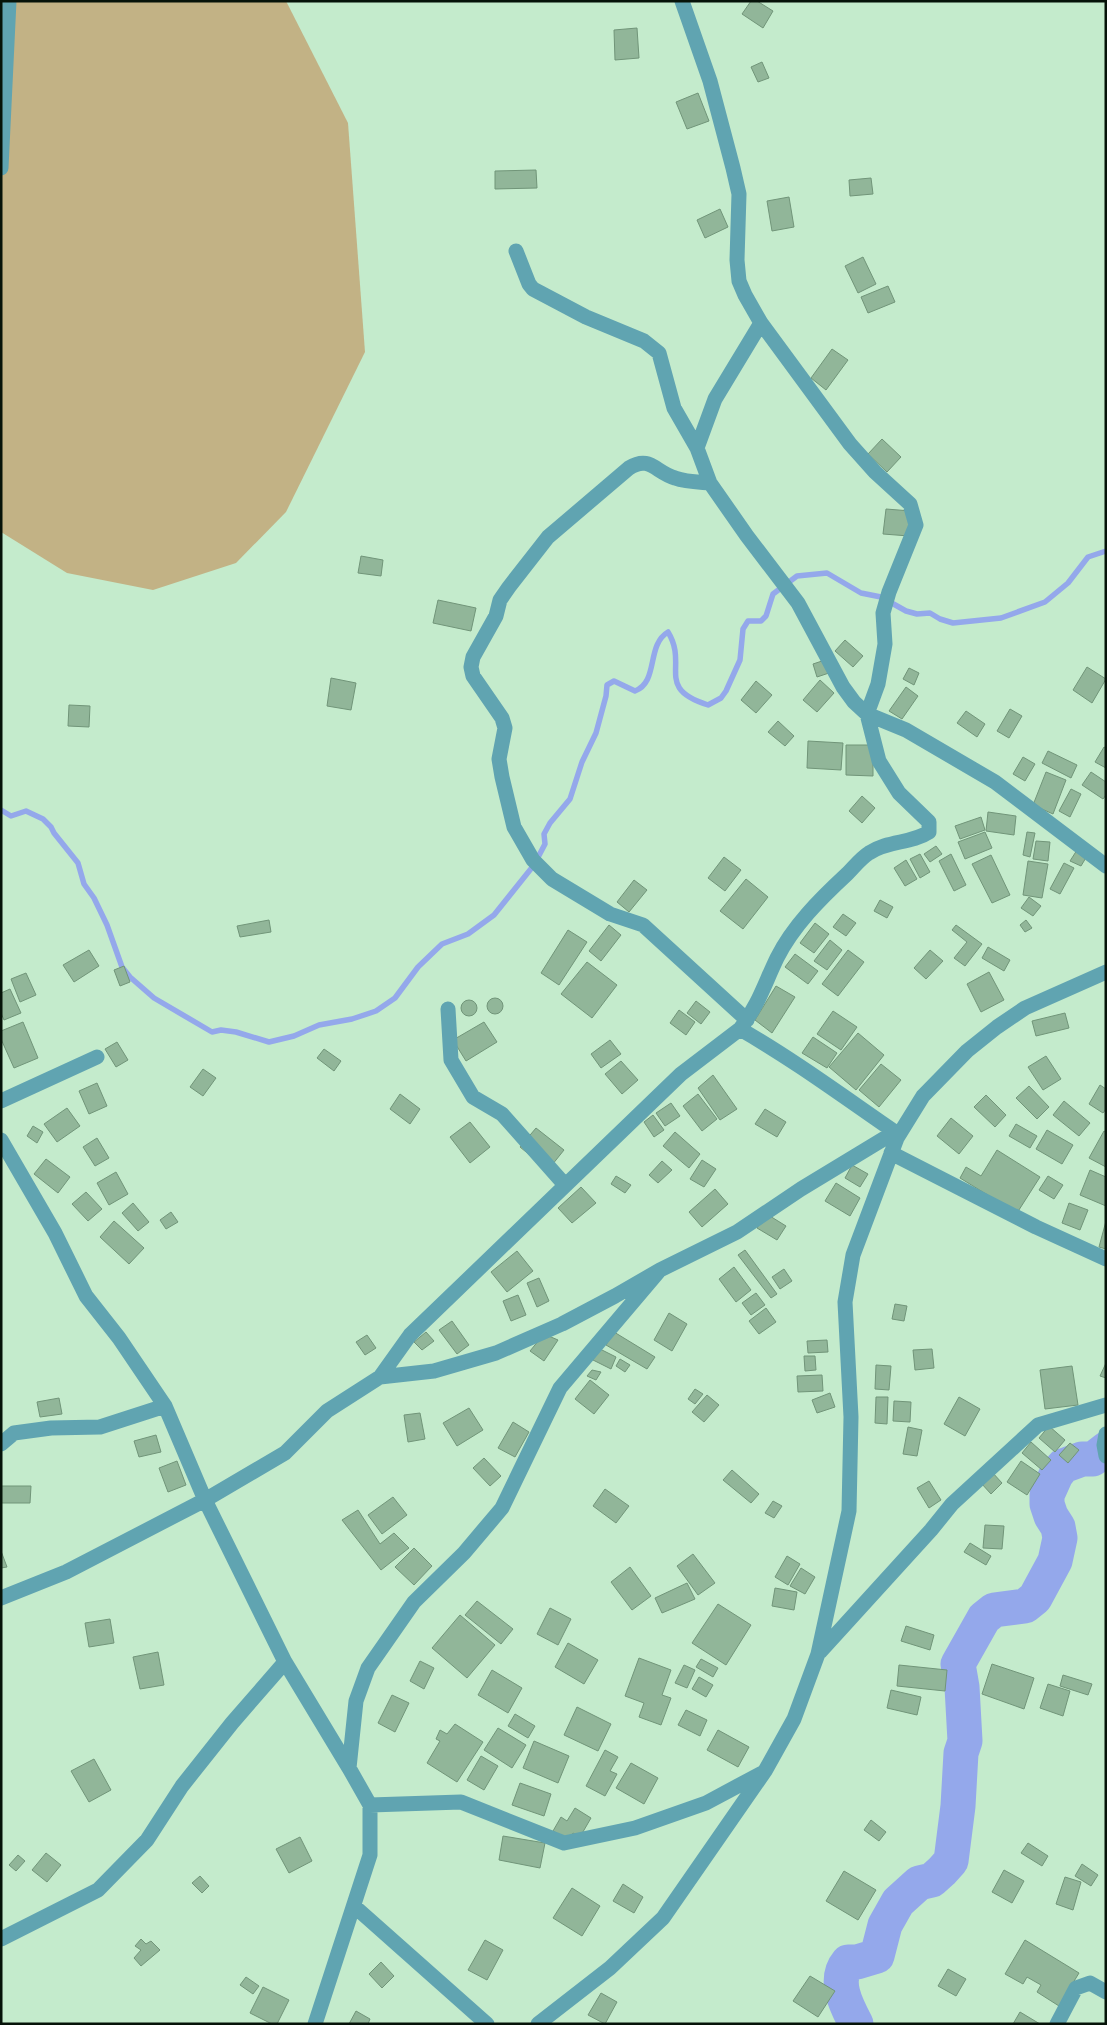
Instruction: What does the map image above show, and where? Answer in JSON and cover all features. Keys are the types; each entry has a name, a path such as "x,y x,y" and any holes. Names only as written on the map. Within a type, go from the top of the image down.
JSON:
{"street":[{"path":"1,168 9,1"},
{"path":"1,1598 66,1572 205,1500 285,1453 328,1412 380,1377 410,1335 565,1185 681,1074 744,1025 761,996 777,958 798,925 831,889 869,853 888,844 918,839 929,832 929,822 899,793 879,761 867,714 878,684 885,644 883,613 889,592 916,525 910,504 875,472 850,444 761,323 745,296 739,281 737,260 739,194 724,129 710,81 682,1"},
{"path":"516,251 529,284 533,289 578,313 644,341 653,346 659,353 674,408 697,448 710,483 747,536 798,603 843,687 854,702 867,714 906,730 995,782 1106,866"},
{"path":"697,448 715,399 761,323"},
{"path":"710,483 683,481 646,462 638,462 548,537 500,600 496,616 473,657 471,667 473,676 502,718 506,728 499,759 514,827 533,860 552,879 610,914 643,925 744,1025 896,1135"},
{"path":"538,2024 610,1968 663,1918 765,1772 794,1719 818,1654 849,1511 851,1417 845,1302 853,1255 896,1135 928,1090 967,1051 997,1027 1025,1008 1106,972"},
{"path":"448,1010 451,1060 473,1097 502,1114 565,1185"},
{"path":"1,1101 97,1057"},
{"path":"380,1377 434,1371 496,1353 562,1324 660,1270 737,1232 801,1189 896,1135"},
{"path":"4,1149 55,1233 86,1296 119,1338 165,1406 205,1500 286,1662 370,1805 370,1856 315,2024"},
{"path":"891,1152 1043,1230 1106,1259"},
{"path":"349,1768 356,1701 368,1668 414,1602 464,1553 502,1508 560,1388 660,1270"},
{"path":"818,1654 931,1530 952,1504 1038,1425 1106,1405"},
{"path":"1,1444 14,1433 51,1428 100,1427 165,1406"},
{"path":"1,1939 98,1890 147,1840 182,1786 232,1723 286,1662"},
{"path":"370,1805 461,1802 564,1843 635,1828 706,1803 765,1772"},
{"path":"354,1906 487,2024"},
{"path":"1057,2024 1076,1988 1090,1983 1106,1992"}],"shaded area":[{"path":"1,1 286,1 348,123 365,352 286,512 236,563 153,590 67,573 1,532"}],"building":[{"path":"751,1 757,1 773,11 763,28 742,14"},
{"path":"637,28 639,58 615,60 614,30"},
{"path":"762,62 769,78 758,82 751,67"},
{"path":"698,93 709,121 687,129 676,102"},
{"path":"536,170 537,188 495,189 495,171"},
{"path":"871,178 873,194 850,196 849,180"},
{"path":"789,197 794,227 772,231 767,201"},
{"path":"720,209 728,227 705,238 697,220"},
{"path":"863,257 876,284 858,293 845,266"},
{"path":"888,286 895,302 868,313 861,297"},
{"path":"832,349 848,360 826,390 811,378"},
{"path":"882,439 901,457 887,472 868,454"},
{"path":"886,509 911,511 909,536 883,534"},
{"path":"361,556 383,560 381,576 358,573"},
{"path":"438,600 476,608 471,631 433,623"},
{"path":"845,640 863,656 853,667 835,651"},
{"path":"825,660 829,673 817,677 813,664"},
{"path":"1087,667 1106,679 1092,703 1073,690"},
{"path":"909,668 919,673 914,685 903,679"},
{"path":"331,678 356,683 351,710 327,706"},
{"path":"820,680 834,693 817,712 803,700"},
{"path":"756,681 772,695 756,713 741,700"},
{"path":"906,687 918,696 902,719 889,711"},
{"path":"69,705 90,706 89,727 68,726"},
{"path":"1010,709 1022,716 1009,738 997,731"},
{"path":"966,711 985,724 977,737 957,723"},
{"path":"778,721 794,736 785,746 768,732"},
{"path":"808,741 843,743 841,770 807,768"},
{"path":"846,745 873,745 873,776 846,775"},
{"path":"1104,747 1106,748 1106,768 1095,762"},
{"path":"1048,751 1077,765 1071,778 1042,763"},
{"path":"1023,757 1035,764 1025,781 1013,774"},
{"path":"1046,772 1066,780 1053,814 1033,805"},
{"path":"1091,772 1106,782 1106,795 1103,799 1082,785"},
{"path":"1071,789 1081,794 1070,817 1059,811"},
{"path":"862,796 875,808 862,823 849,811"},
{"path":"988,812 1016,816 1014,835 986,831"},
{"path":"981,817 985,830 960,839 955,826"},
{"path":"985,832 992,848 965,859 958,842"},
{"path":"1027,832 1035,833 1030,857 1023,855"},
{"path":"1036,841 1050,842 1048,861 1033,859"},
{"path":"936,846 942,854 930,862 924,854"},
{"path":"1077,850 1087,856 1081,866 1070,861"},
{"path":"920,854 930,872 920,878 910,859"},
{"path":"951,854 966,885 954,891 939,861"},
{"path":"991,855 1010,895 992,903 972,864"},
{"path":"724,857 741,870 725,891 708,878"},
{"path":"906,860 917,879 905,886 894,868"},
{"path":"1028,861 1048,864 1042,898 1023,895"},
{"path":"1064,863 1074,868 1060,894 1050,889"},
{"path":"746,879 768,897 743,929 720,911"},
{"path":"634,880 647,890 629,912 617,902"},
{"path":"1029,897 1041,906 1033,916 1021,908"},
{"path":"880,900 893,907 887,918 874,911"},
{"path":"843,914 856,923 846,936 833,927"},
{"path":"269,920 271,932 240,937 237,926"},
{"path":"1026,920 1032,928 1025,932 1020,925"},
{"path":"815,923 829,934 814,953 800,943"},
{"path":"609,925 621,935 601,961 589,951"},
{"path":"956,925 982,944 965,966 954,958 967,942 952,930"},
{"path":"568,930 587,942 559,985 541,973"},
{"path":"830,940 842,950 827,970 814,961"},
{"path":"988,947 1010,960 1004,971 982,958"},
{"path":"89,950 99,966 74,982 63,965"},
{"path":"848,950 864,962 838,996 822,984"},
{"path":"930,950 943,961 926,979 914,968"},
{"path":"795,954 818,971 808,984 785,967"},
{"path":"587,962 617,985 592,1018 561,994"},
{"path":"124,966 130,982 120,986 114,970"},
{"path":"989,972 1004,1000 981,1012 967,984"},
{"path":"26,973 36,995 20,1002 11,979"},
{"path":"776,986 795,997 772,1033 755,1020"},
{"path":"10,989 21,1013 4,1020 1,1013 1,993"},
{"path":"495,998 501,1000 503,1006 501,1012 495,1014 489,1012 487,1006 489,1000"},
{"path":"466,1000 472,1000 477,1005 475,1014 466,1016 461,1011 461,1005"},
{"path":"696,1001 710,1012 701,1024 687,1013"},
{"path":"679,1010 695,1022 686,1035 670,1023"},
{"path":"833,1011 857,1027 841,1050 817,1034"},
{"path":"1065,1013 1069,1028 1036,1036 1032,1021"},
{"path":"23,1022 38,1058 14,1068 1,1039 1,1031"},
{"path":"484,1022 497,1042 466,1061 453,1040"},
{"path":"858,1033 884,1055 856,1090 829,1067"},
{"path":"813,1037 837,1053 827,1068 802,1053"},
{"path":"610,1040 621,1054 601,1068 591,1054"},
{"path":"117,1042 128,1060 116,1067 105,1049"},
{"path":"324,1049 341,1061 334,1071 317,1058"},
{"path":"1046,1056 1061,1079 1043,1090 1028,1067"},
{"path":"621,1061 638,1080 622,1094 605,1074"},
{"path":"881,1064 901,1080 879,1107 859,1090"},
{"path":"203,1069 216,1078 203,1096 190,1087"},
{"path":"713,1075 737,1109 720,1120 698,1088"},
{"path":"97,1083 107,1106 89,1114 79,1091"},
{"path":"1100,1085 1106,1089 1106,1109 1103,1113 1089,1104"},
{"path":"1029,1086 1049,1107 1037,1119 1016,1098"},
{"path":"400,1094 420,1109 410,1124 390,1109"},
{"path":"698,1094 717,1119 702,1131 683,1106"},
{"path":"986,1095 1006,1115 995,1127 974,1107"},
{"path":"1064,1101 1090,1123 1079,1136 1053,1115"},
{"path":"671,1103 680,1116 665,1126 656,1113"},
{"path":"67,1108 80,1126 57,1142 44,1124"},
{"path":"765,1109 786,1122 777,1137 755,1124"},
{"path":"653,1115 664,1130 654,1137 644,1122"},
{"path":"951,1118 973,1136 959,1154 937,1136"},
{"path":"470,1122 490,1147 470,1163 450,1137"},
{"path":"1016,1124 1037,1136 1030,1148 1009,1136"},
{"path":"33,1126 43,1132 37,1143 27,1136"},
{"path":"536,1128 564,1150 548,1170 520,1147"},
{"path":"1047,1130 1073,1145 1062,1164 1036,1149"},
{"path":"1104,1131 1106,1132 1106,1167 1089,1158"},
{"path":"675,1132 700,1154 689,1168 663,1146"},
{"path":"97,1138 109,1158 95,1166 83,1147"},
{"path":"997,1150 1040,1177 1017,1213 960,1178 966,1167 981,1176"},
{"path":"46,1159 70,1177 58,1193 34,1174"},
{"path":"702,1160 716,1169 704,1187 690,1179"},
{"path":"662,1161 672,1170 658,1183 649,1175"},
{"path":"852,1165 868,1174 860,1187 845,1178"},
{"path":"1090,1170 1106,1177 1106,1206 1080,1195"},
{"path":"116,1172 128,1194 109,1205 97,1183"},
{"path":"616,1176 631,1185 625,1193 611,1184"},
{"path":"1048,1176 1063,1185 1054,1199 1039,1190"},
{"path":"836,1183 860,1198 850,1216 825,1201"},
{"path":"581,1187 596,1203 572,1223 558,1208"},
{"path":"715,1189 728,1204 702,1227 689,1212"},
{"path":"86,1192 102,1209 88,1221 72,1204"},
{"path":"133,1203 149,1222 138,1231 122,1213"},
{"path":"1069,1203 1088,1210 1080,1230 1062,1223"},
{"path":"171,1212 178,1222 166,1229 160,1220"},
{"path":"765,1213 786,1226 777,1240 757,1228"},
{"path":"114,1221 144,1248 129,1264 100,1237"},
{"path":"1106,1221 1106,1249 1099,1247"},
{"path":"745,1250 777,1294 771,1298 738,1255"},
{"path":"517,1251 533,1271 507,1292 491,1272"},
{"path":"734,1267 751,1290 736,1302 719,1279"},
{"path":"784,1269 792,1281 780,1289 772,1277"},
{"path":"539,1278 549,1301 537,1307 527,1283"},
{"path":"756,1293 765,1305 751,1315 742,1303"},
{"path":"518,1295 526,1315 511,1321 503,1301"},
{"path":"895,1304 907,1306 904,1321 892,1319"},
{"path":"766,1308 776,1322 759,1334 749,1321"},
{"path":"669,1313 687,1324 672,1351 654,1340"},
{"path":"452,1321 469,1345 457,1354 439,1330"},
{"path":"426,1332 434,1341 422,1350 414,1342"},
{"path":"614,1332 655,1357 647,1369 606,1345"},
{"path":"544,1334 558,1340 544,1361 530,1351"},
{"path":"367,1335 376,1348 365,1355 356,1342"},
{"path":"827,1340 828,1352 808,1353 807,1341"},
{"path":"598,1348 616,1357 611,1369 593,1360"},
{"path":"932,1349 934,1368 915,1370 913,1350"},
{"path":"804,1356 815,1356 816,1370 805,1371"},
{"path":"620,1359 630,1365 625,1372 616,1366"},
{"path":"1106,1363 1106,1378 1100,1376"},
{"path":"876,1365 891,1366 889,1390 875,1389"},
{"path":"1072,1366 1078,1405 1045,1409 1040,1370"},
{"path":"592,1370 601,1372 596,1380 587,1376"},
{"path":"822,1375 823,1391 798,1392 797,1376"},
{"path":"590,1380 609,1395 594,1414 575,1399"},
{"path":"695,1389 703,1394 695,1404 688,1399"},
{"path":"830,1393 835,1407 817,1413 812,1400"},
{"path":"707,1395 719,1405 704,1422 692,1412"},
{"path":"876,1397 888,1397 887,1424 875,1423"},
{"path":"959,1397 980,1409 965,1436 944,1424"},
{"path":"59,1398 62,1414 40,1417 37,1402"},
{"path":"894,1401 911,1402 910,1422 893,1421"},
{"path":"469,1408 483,1430 457,1446 443,1423"},
{"path":"420,1413 425,1439 408,1442 404,1415"},
{"path":"513,1422 529,1432 515,1457 498,1448"},
{"path":"1049,1426 1065,1440 1055,1452 1039,1438"},
{"path":"908,1427 922,1430 917,1456 903,1454"},
{"path":"156,1435 161,1452 139,1457 134,1441"},
{"path":"1031,1442 1051,1460 1042,1470 1022,1453"},
{"path":"1070,1443 1079,1450 1068,1463 1059,1455"},
{"path":"484,1458 501,1476 490,1486 473,1468"},
{"path":"177,1461 186,1485 168,1492 159,1468"},
{"path":"1021,1461 1040,1474 1027,1495 1007,1482"},
{"path":"732,1470 759,1494 751,1503 723,1480"},
{"path":"992,1472 1002,1483 991,1494 981,1483"},
{"path":"929,1481 941,1500 929,1508 917,1488"},
{"path":"1,1486 31,1486 30,1503 1,1503"},
{"path":"605,1489 629,1506 616,1523 593,1506"},
{"path":"393,1497 407,1515 382,1534 368,1515"},
{"path":"773,1501 782,1506 774,1518 765,1513"},
{"path":"358,1510 380,1544 394,1533 409,1548 381,1570 342,1520"},
{"path":"985,1525 1004,1526 1002,1549 983,1548"},
{"path":"970,1543 991,1556 986,1565 964,1552"},
{"path":"414,1548 432,1566 414,1585 395,1567"},
{"path":"1,1551 7,1567 1,1568"},
{"path":"693,1554 715,1583 698,1595 677,1566"},
{"path":"787,1556 800,1564 788,1585 775,1577"},
{"path":"630,1567 651,1596 632,1610 611,1582"},
{"path":"801,1568 815,1577 805,1594 790,1586"},
{"path":"687,1583 695,1599 662,1613 655,1598"},
{"path":"775,1588 797,1592 794,1610 772,1606"},
{"path":"477,1601 513,1629 501,1644 465,1615"},
{"path":"718,1604 751,1625 726,1665 692,1643"},
{"path":"550,1608 571,1619 558,1645 537,1634"},
{"path":"460,1615 495,1645 467,1678 432,1648"},
{"path":"110,1619 114,1643 89,1647 85,1623"},
{"path":"906,1626 934,1635 930,1650 901,1641"},
{"path":"568,1643 598,1660 584,1684 555,1667"},
{"path":"158,1652 164,1685 140,1689 133,1657"},
{"path":"639,1658 671,1670 662,1695 671,1698 661,1725 639,1717 644,1703 625,1696"},
{"path":"701,1659 718,1668 713,1677 696,1667"},
{"path":"420,1661 434,1668 424,1689 410,1681"},
{"path":"992,1664 1034,1678 1024,1709 982,1694"},
{"path":"684,1665 695,1670 687,1688 675,1683"},
{"path":"899,1665 947,1670 945,1691 897,1686"},
{"path":"492,1670 522,1688 508,1713 478,1695"},
{"path":"1063,1675 1092,1684 1088,1695 1060,1686"},
{"path":"699,1677 713,1685 706,1697 692,1689"},
{"path":"1048,1684 1070,1691 1063,1716 1040,1708"},
{"path":"891,1690 921,1697 917,1715 887,1708"},
{"path":"392,1695 409,1703 395,1732 378,1723"},
{"path":"577,1707 611,1724 598,1751 564,1735"},
{"path":"686,1710 707,1720 700,1736 678,1725"},
{"path":"515,1714 535,1726 528,1738 508,1726"},
{"path":"455,1724 483,1742 457,1782 427,1763 440,1741 436,1739 440,1730 447,1734"},
{"path":"498,1728 526,1745 512,1768 484,1750"},
{"path":"718,1730 749,1747 738,1767 707,1750"},
{"path":"534,1741 569,1756 558,1783 523,1768"},
{"path":"605,1750 618,1757 610,1771 617,1774 605,1796 586,1786"},
{"path":"481,1756 498,1766 484,1790 467,1780"},
{"path":"94,1759 111,1790 89,1802 71,1771"},
{"path":"631,1763 658,1778 644,1804 616,1788"},
{"path":"520,1783 551,1794 544,1816 512,1805"},
{"path":"575,1808 591,1818 580,1837 573,1833 569,1840 553,1831 561,1817 567,1821"},
{"path":"871,1820 886,1832 879,1841 864,1830"},
{"path":"503,1836 545,1843 540,1868 499,1860"},
{"path":"300,1837 312,1861 289,1873 276,1849"},
{"path":"1028,1843 1048,1856 1042,1866 1021,1853"},
{"path":"46,1853 61,1865 47,1882 32,1870"},
{"path":"18,1855 25,1861 16,1871 9,1865"},
{"path":"1082,1864 1098,1875 1091,1886 1075,1876"},
{"path":"1004,1870 1024,1881 1012,1903 992,1892"},
{"path":"844,1871 876,1890 858,1920 826,1901"},
{"path":"200,1876 209,1886 202,1893 192,1883"},
{"path":"1065,1877 1081,1882 1073,1910 1056,1904"},
{"path":"623,1884 643,1897 634,1913 613,1901"},
{"path":"572,1888 600,1906 582,1936 553,1918"},
{"path":"141,1939 146,1944 151,1941 160,1950 141,1966 134,1958 141,1950 135,1946"},
{"path":"485,1940 503,1950 487,1980 468,1970"},
{"path":"1025,1940 1079,1973 1059,2006 1037,1992 1041,1985 1027,1977 1023,1984 1005,1974"},
{"path":"381,1962 394,1976 382,1988 369,1974"},
{"path":"948,1969 966,1979 956,1996 938,1986"},
{"path":"810,1976 835,1991 818,2017 793,2001"},
{"path":"246,1977 259,1986 253,1994 240,1985"},
{"path":"263,1987 289,2000 277,2024 272,2024 250,2013"},
{"path":"601,1993 617,2002 605,2024 588,2015"},
{"path":"356,2011 370,2019 368,2024 349,2024"},
{"path":"1020,2012 1040,2024 1013,2024"}],"waterway":[{"path":"1,810 11,816 26,811 43,819 51,827 78,863 84,884 94,898 107,925 122,967 130,977 154,998 212,1032 221,1030 236,1032 269,1042 294,1036 319,1025 352,1019 376,1011 395,998 418,967 442,944 468,934 494,915 534,865 545,844 544,834 550,823 570,799 582,762 596,733 607,685 614,681 635,691 642,686 650,672 657,645 668,632 674,644 676,655 677,683 682,691 708,705 721,698 726,691 740,660 743,629 748,621 761,621 766,616 773,594 797,576 827,573 861,593 881,597 906,611 917,614 930,613 940,619 953,623 1001,618 1045,602 1068,583 1088,557 1106,551"},
{"path":"856,2024 848,2009 841,1985 844,1969 848,1962 857,1962 877,1956 885,1925 898,1902 919,1883 932,1880 951,1861 958,1806 961,1753 965,1741 962,1687 958,1664 984,1618 994,1610 1025,1606 1035,1598 1055,1561 1060,1538 1058,1527 1051,1516 1047,1504 1047,1495 1056,1475 1063,1466 1082,1459 1093,1459 1106,1449"}]}
